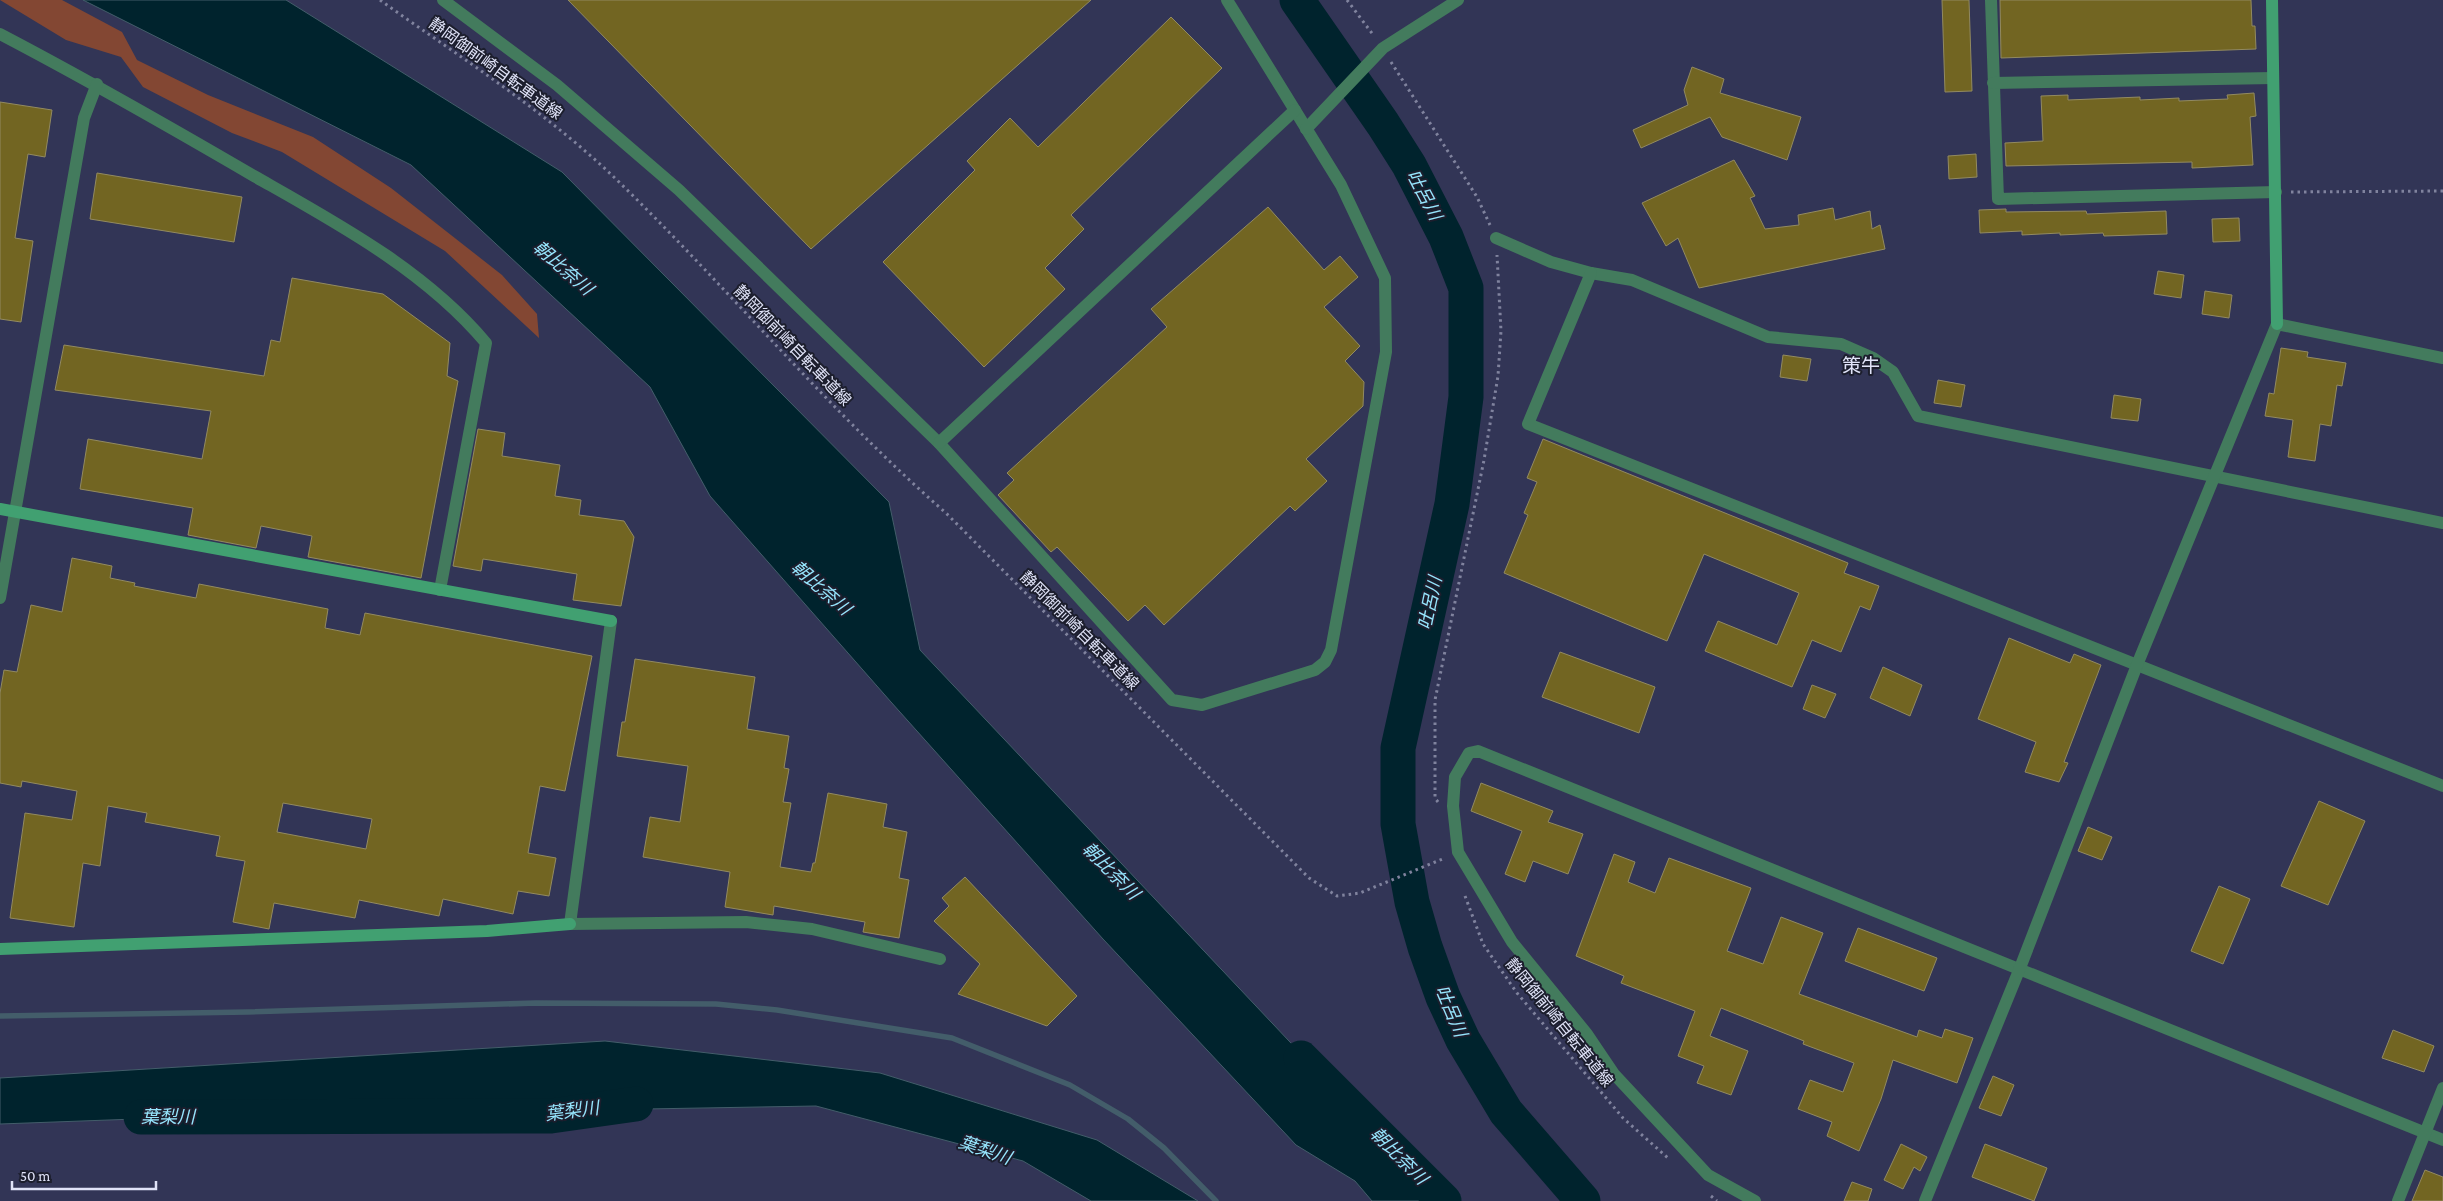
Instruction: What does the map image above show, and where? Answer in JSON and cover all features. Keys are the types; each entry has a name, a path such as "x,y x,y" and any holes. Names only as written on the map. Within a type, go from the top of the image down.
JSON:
{"street":[{"path":"443,0 557,85 679,190 939,443 1172,700 1202,705 1315,670 1325,662 1331,650 1386,352 1385,278 1341,185 1227,0"},
{"path":"1306,129 1383,48 1458,0"},
{"path":"1990,0 1998,199 2276,192"},
{"path":"1925,1201 2020,968 2137,665 2277,324 2272,0"},
{"path":"0,34 97,84 366,240 463,315 486,343 440,590"},
{"path":"1993,83 2273,78"},
{"path":"0,598 84,118 97,84"},
{"path":"939,443 1295,110"},
{"path":"1496,238 1551,262 1591,273 1632,280 1768,337 1841,344 1872,358 1892,372 1918,416 2216,475 2443,523"},
{"path":"1591,273 1528,424 2443,786"},
{"path":"2277,324 2443,358"},
{"path":"0,510 611,621 570,924"},
{"path":"1755,1201 1708,1175 1614,1074 1587,1034 1512,942 1458,852 1454,828 1455,777 1469,753 1478,751 2443,1140"},
{"path":"0,949 486,931 570,924 746,922 812,930 940,959"},
{"path":"2398,1201 2443,1088"}],"path":[{"name":"静岡御前崎自転車道線","path":"380,0 540,113 618,181 895,469 946,513 1309,878 1337,896 1360,893 1458,852"},
{"path":"1347,0 1383,48 1477,197 1496,238 1501,331 1498,376 1484,460 1435,700 1436,798 1454,828"},
{"path":"2276,192 2443,190"},
{"name":"静岡御前崎自転車道線","path":"1464,890 1483,944 1517,993 1623,1118 1673,1163"},
{"path":"1710,1195 1717,1201"}],"shaded area":[{"path":"0,0 62,0 122,32 137,60 208,95 313,137 391,188 502,275 537,314 539,338 445,251 282,152 232,133 143,87 121,57 66,40"}],"water":[{"path":"83,0 286,0 562,172 889,502 920,650 1440,1201 1372,1201 1355,1181 1296,1145 1103,939 710,496 650,387 411,165"},
{"path":"605,1041 880,1073 1097,1140 1198,1201 1091,1201 1023,1161 816,1106 190,1117 0,1124 0,1078"}],"building":[{"path":"568,0 1091,0 811,249"},
{"path":"1942,0 1969,0 1972,91 1945,92"},
{"path":"2000,0 2251,0 2252,26 2255,26 2256,49 2001,58"},
{"path":"1171,17 1222,68 1071,215 1084,229 1045,268 1065,289 984,367 883,262 975,170 967,161 1010,118 1038,147"},
{"path":"1692,67 1724,79 1720,93 1801,117 1787,160 1722,137 1710,117 1641,148 1633,130 1688,105 1684,90"},
{"path":"2254,93 2256,116 2250,117 2253,165 2192,168 2192,162 2006,166 2005,143 2043,141 2041,96 2068,95 2068,100 2140,97 2140,100 2179,98 2179,101 2228,99 2227,95"},
{"path":"0,102 52,110 45,157 28,154 15,238 33,241 21,322 0,319"},
{"path":"1976,154 1977,177 1949,179 1948,156"},
{"path":"1734,160 1755,196 1750,198 1765,229 1799,225 1798,215 1833,208 1835,220 1870,211 1872,229 1880,225 1885,249 1699,288 1678,238 1666,246 1642,203"},
{"path":"97,173 242,197 234,242 90,219"},
{"path":"1268,207 1324,270 1340,256 1358,277 1324,307 1360,346 1345,361 1364,382 1363,406 1306,459 1327,481 1295,511 1290,506 1164,625 1145,605 1128,621 1057,547 1051,552 998,495 1014,480 1007,473 1167,327 1151,309"},
{"path":"2006,209 2006,212 2086,211 2087,214 2166,211 2167,234 2104,236 2103,233 2022,235 2022,231 1980,233 1979,210"},
{"path":"2239,218 2240,241 2213,242 2212,219"},
{"path":"2158,271 2184,275 2181,298 2154,294"},
{"path":"292,278 383,294 450,343 447,376 458,381 421,578 308,557 312,536 261,526 256,548 188,535 193,508 80,489 88,439 202,459 211,411 55,390 64,345 264,376 271,340 280,342"},
{"path":"2205,291 2232,295 2229,318 2202,314"},
{"path":"2281,348 2308,352 2307,357 2346,363 2342,386 2337,385 2331,426 2320,424 2315,461 2288,457 2293,420 2265,416 2269,393 2274,394"},
{"path":"1783,355 1811,359 1807,381 1780,377"},
{"path":"1938,380 1965,385 1961,407 1934,403"},
{"path":"2114,395 2141,399 2138,421 2111,418"},
{"path":"478,429 505,433 502,456 560,465 555,496 581,500 579,515 624,521 634,537 621,606 573,600 577,574 483,559 481,571 453,566"},
{"path":"1543,439 1848,563 1844,573 1879,586 1870,610 1860,606 1841,652 1812,640 1792,687 1705,651 1718,621 1777,645 1799,593 1704,554 1667,641 1504,573 1528,515 1524,513 1537,482 1527,478"},
{"path":"72,558 112,566 110,578 135,583 134,586 196,598 199,584 328,609 325,628 360,635 365,613 592,656 565,791 540,786 528,853 556,858 549,896 518,891 513,914 443,899 439,916 359,900 355,918 274,903 269,929 233,922 245,861 216,856 220,836 145,822 147,813 108,806 100,866 83,863 74,927 10,918 25,813 72,820 77,791 22,781 21,787 0,783 0,693 4,670 17,672 31,605 62,612","holes":["283,803 372,819 366,849 277,832"]},
{"path":"2009,638 2070,663 2074,654 2101,665 2064,762 2068,763 2059,782 2025,772 2036,742 1978,719"},
{"path":"1560,652 1655,687 1639,733 1542,697"},
{"path":"635,659 755,677 747,729 789,736 784,768 789,769 783,802 791,803 780,867 811,872 813,863 815,863 828,793 887,804 883,827 907,832 899,878 909,880 899,938 863,932 865,922 774,906 773,915 725,907 730,872 643,857 650,817 680,822 688,766 617,756 622,722 625,722"},
{"path":"1883,667 1922,685 1910,716 1870,698"},
{"path":"1812,685 1836,694 1825,718 1803,709"},
{"path":"1481,783 1553,811 1548,822 1583,834 1568,874 1533,861 1525,882 1505,874 1522,831 1471,811"},
{"path":"2319,801 2365,821 2328,905 2281,886"},
{"path":"2088,827 2112,837 2102,860 2078,851"},
{"path":"1614,854 1635,862 1628,882 1655,893 1669,858 1751,888 1727,951 1763,964 1781,917 1823,933 1799,994 1917,1037 1919,1030 1942,1038 1945,1029 1973,1038 1957,1083 1893,1060 1881,1099 1859,1151 1827,1136 1832,1122 1798,1109 1810,1080 1843,1092 1854,1063 1803,1044 1804,1041 1721,1008 1710,1036 1748,1051 1731,1095 1697,1083 1704,1066 1678,1056 1695,1011 1621,983 1624,976 1576,956"},
{"path":"965,877 1077,996 1047,1026 958,994 980,964 934,921 949,906 942,898"},
{"path":"2219,886 2250,899 2223,964 2191,951"},
{"path":"1858,928 1937,958 1924,991 1845,961"},
{"path":"2393,1030 2434,1046 2424,1072 2382,1058"},
{"path":"1993,1076 2014,1085 2001,1116 1979,1108"},
{"path":"1901,1144 1927,1157 1920,1171 1914,1167 1903,1189 1884,1180"},
{"path":"1985,1144 2047,1168 2034,1201 1972,1177"},
{"path":"2425,1170 2443,1177 2443,1201 2412,1201"},
{"path":"1852,1182 1872,1189 1868,1201 1844,1201"}],"waterway":[{"name":"吐呂川","path":"1297,0 1383,124 1409,165 1446,237 1466,288 1466,397 1452,504 1398,748 1398,824 1412,902 1425,947 1443,997 1463,1040 1506,1112 1583,1201"},
{"path":"0,1016 248,1012 536,1003 716,1004 777,1010 952,1038 1070,1085 1128,1119 1164,1148 1216,1201"},
{"name":"朝比奈川","path":"1301,1058 1444,1201"},
{"name":"葉梨川","path":"141,1117 551,1116 636,1104"}],"district":[{"name":"策牛","path":"1861,365"}]}
